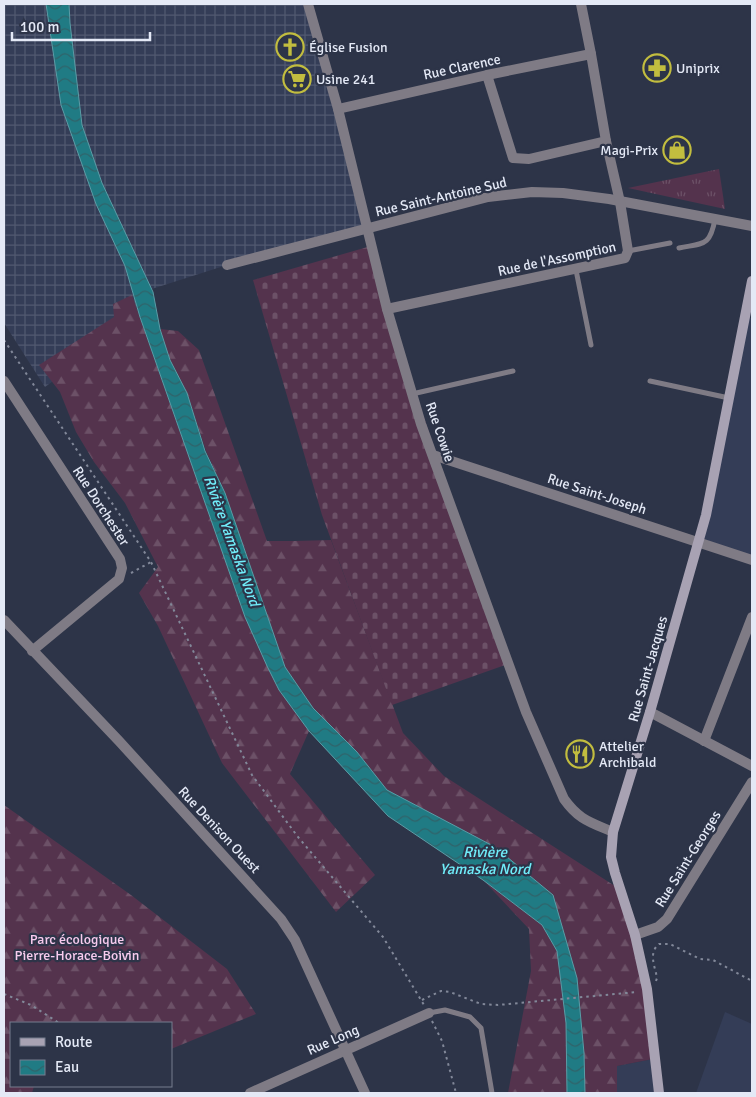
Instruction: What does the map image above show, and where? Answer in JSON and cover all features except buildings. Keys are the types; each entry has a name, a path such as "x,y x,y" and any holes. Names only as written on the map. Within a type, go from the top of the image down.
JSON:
{"main road":[{"name":"Rue Saint-Jacques","path":"660,1093 647,990 635,935 614,873 611,857 613,832 650,712 706,516 752,281"}],"street":[{"name":"Rue Cowie","path":"308,4 338,109 387,309 412,394 432,455 459,524 517,688 564,799 582,819 613,832"},
{"name":"Rue de l'Assomption","path":"387,309 625,258 628,251 620,202 606,141 581,4"},
{"name":"Rue Clarence","path":"338,109 487,75 591,54"},
{"path":"487,75 513,158 528,159 606,141"},
{"name":"Rue Saint-Antoine Sud","path":"227,265 488,197 532,192 562,193 752,226"},
{"name":"Rue Dorchester","path":"4,382 120,559 122,568 119,580"},
{"name":"Rue Saint-Joseph","path":"432,455 752,560"},
{"path":"32,651 119,580"},
{"path":"704,741 752,617"},
{"name":"Rue Denison Ouest","path":"4,620 125,748 281,919 295,940 365,1093"},
{"path":"650,712 752,766"},
{"name":"Rue Saint-Georges","path":"635,935 658,927 667,919 752,782"},
{"name":"Rue Long","path":"250,1093 344,1049 428,1013"}],"lane":[{"path":"679,248 704,243 709,239 715,219"},
{"path":"628,251 670,243"},
{"path":"576,270 592,345"},
{"path":"412,394 513,371"},
{"path":"650,381 729,398"},
{"path":"428,1013 445,1010 470,1017 481,1028 492,1093"}],"path":[{"path":"4,340 151,562 252,775 298,837 383,937 421,1000 442,1041 456,1093"},
{"path":"119,580 151,562"},
{"path":"421,1000 441,991 450,992 481,1004 498,1005 628,994 647,990 654,988 657,978 652,956 654,948 659,944 670,944 700,959 714,960 752,981"},
{"path":"4,994 31,1004 58,1022"}],"shaded area":[{"path":"4,4 308,4 367,228 227,265 133,295 140,317 45,387 4,323"},
{"path":"745,317 752,318 752,560 699,542"},
{"path":"725,1012 752,1024 752,1093 696,1093"},
{"path":"653,1059 655,1093 617,1093 617,1066"}],"green space":[{"path":"719,169 725,209 628,188"},
{"path":"371,246 387,309 508,664 392,705 322,515 253,280"},
{"path":"132,295 245,617 279,690 309,731 290,774 375,875 336,912 222,763 158,626 139,593 158,567 125,503 94,462 76,432 60,392 39,365 114,317 113,304"},
{"path":"160,329 178,331 199,350 267,541 331,540 403,733 444,776 618,888 635,935 653,1059 617,1066 617,1093 585,1093 584,1053 577,978 495,847 387,790 357,752 313,708 285,667 225,493 206,451 187,393 170,360"},
{"name":"Parc écologique Pierre-Horace-Boivin","path":"4,805 131,895 227,969 256,1014 172,1049 172,1022 10,1022 10,1087 34,1087 32,1093 4,1093"},
{"path":"483,880 542,925 557,951 566,1023 567,1093 508,1093 531,971 529,929"}],"water":[{"name":"Rivière Yamaska Nord","path":"46,4 69,4 82,125 102,183 153,292 160,329 170,360 187,393 205,451 225,493 285,667 313,708 357,752 387,790 495,847 553,895 577,978 584,1053 585,1093 567,1093 566,1023 557,951 542,925 483,880 388,816 309,731 279,690 267,666 245,617 140,317 125,266 96,204 61,105"}],"place":[{"name":"Église Fusion","path":"290,47"},
{"name":"Uniprix","path":"657,68"},
{"name":"Usine 241","path":"297,79"},
{"name":"Magi-Prix","path":"677,150"},
{"name":"Attelier Archibald","path":"580,754"}]}
